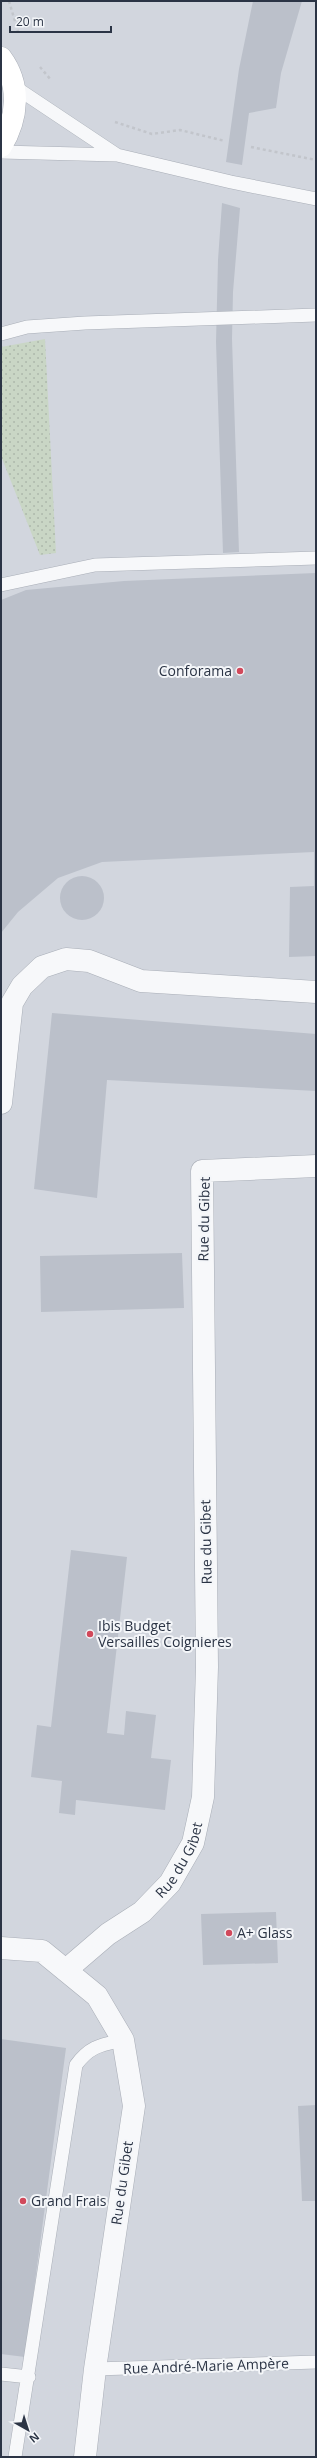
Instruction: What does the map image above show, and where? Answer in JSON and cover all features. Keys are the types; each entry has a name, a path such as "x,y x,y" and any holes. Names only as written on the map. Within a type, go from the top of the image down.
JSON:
{"street":[{"path":"1,58 6,65 14,87 16,110 10,132 1,146"},
{"path":"1,1103 12,1003 22,986 42,967 66,959 89,961 142,981 316,992"},
{"name":"Rue du Gibet","path":"66,1970 108,1934 142,1912 170,1883 193,1842 203,1797 207,1659 202,1171 316,1166"},
{"name":"Rue du Gibet","path":"1,1948 42,1951 97,1996 123,2040 134,2106 95,2369 85,2457"}],"lane":[{"path":"14,87 117,155"},
{"path":"1,152 117,155 231,182 316,199"},
{"path":"1,334 27,328 85,323 316,315"},
{"path":"1,585 95,565 316,558"},
{"path":"15,2457 29,2377 76,2066 86,2053 100,2045 123,2040"},
{"name":"Rue André-Marie Ampère","path":"95,2369 316,2362"},
{"path":"1,2374 29,2377"}],"path":[{"path":"9,1 20,37"},
{"path":"34,62 55,84"},
{"path":"109,120 152,134 180,130 225,141"},
{"path":"251,147 316,160"}],"shaded area":[{"path":"1,1 316,1 316,2457 1,2457"}],"green space":[{"path":"45,339 56,553 40,555 1,456 1,347"}],"building":[{"path":"253,1 302,1 281,73 276,108 249,113 242,165 226,162 239,69"},
{"path":"222,203 240,208 233,292 232,339 239,552 223,553 216,342 218,260"},
{"path":"316,573 316,956 289,957 290,887 314,886 314,852 102,862 58,878 18,912 1,933 1,600 26,590 124,581"},
{"path":"86,876 98,882 103,890 103,906 98,914 90,919 78,920 66,914 61,906 60,894 66,882 74,877"},
{"path":"52,1013 316,1034 316,1091 107,1080 97,1198 34,1189"},
{"path":"182,1253 184,1308 41,1312 40,1256"},
{"name":"Ibis Budget Versailles Coignieres","path":"71,1550 127,1557 107,1733 124,1735 126,1711 156,1715 151,1758 171,1760 165,1810 76,1800 75,1815 59,1813 62,1781 31,1777 37,1725 51,1727"},
{"path":"276,1912 278,1963 203,1965 201,1914"},
{"name":"Grand Frais","path":"1,2039 66,2048 25,2357 1,2354"},
{"path":"316,2105 316,2201 302,2201 298,2106"}],"place":[{"name":"Conforama","path":"240,671"},
{"name":"Ibis Budget Versailles Coignieres","path":"90,1634"},
{"name":"A+ Glass","path":"229,1933"},
{"name":"Grand Frais","path":"23,2201"}]}
